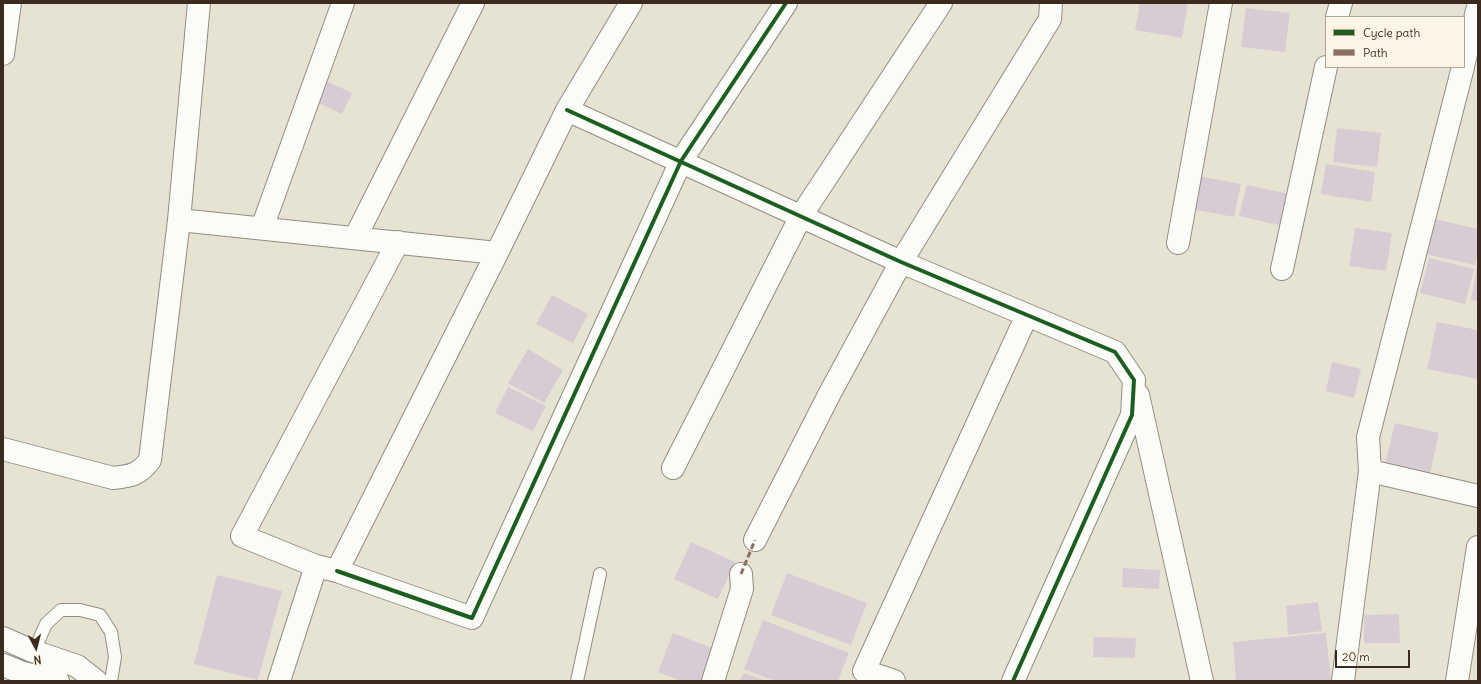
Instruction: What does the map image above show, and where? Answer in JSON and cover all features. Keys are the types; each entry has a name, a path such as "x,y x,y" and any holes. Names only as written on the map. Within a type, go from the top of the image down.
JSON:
{"street":[{"path":"3,449 113,478 130,476 143,470 150,460 179,220 199,3"},
{"path":"262,228 343,3"},
{"path":"355,238 473,3"},
{"path":"279,681 327,568 497,253 567,110 631,3"},
{"path":"398,242 242,536 327,568 472,618 681,161 786,3"},
{"path":"673,468 801,216 941,3"},
{"path":"755,540 830,393 901,262 1050,19 1051,3"},
{"path":"1178,243 1221,3"},
{"path":"1338,16 1340,3"},
{"path":"3,54 7,6"},
{"path":"1465,58 1478,7"},
{"path":"1282,269 1326,68"},
{"path":"1343,681 1370,471 1368,437 1463,68"},
{"path":"567,110 901,262 1115,352 1134,380 1202,681"},
{"path":"179,220 497,253"},
{"path":"894,681 864,671 1027,315"},
{"path":"1013,681 1132,415 1134,380"},
{"path":"1370,471 1478,496"},
{"path":"1457,681 1478,547"},
{"path":"713,681 742,590 741,574"},
{"path":"3,638 77,666 96,681"},
{"path":"3,665 23,673 58,681"}],"lane":[{"path":"577,681 600,574"},
{"path":"34,651 46,624 61,610 80,610 100,615 111,632 115,657 111,681"}],"building":[{"path":"1140,3 1188,3 1182,38 1135,30"},
{"path":"1246,8 1290,13 1285,52 1241,47"},
{"path":"324,80 352,93 342,114 314,101"},
{"path":"1337,128 1381,133 1377,167 1333,162"},
{"path":"1326,164 1375,172 1371,202 1321,194"},
{"path":"1198,176 1241,184 1234,217 1191,209"},
{"path":"1247,185 1289,194 1282,226 1239,216"},
{"path":"1435,219 1478,229 1478,251 1475,265 1426,254"},
{"path":"1355,228 1392,233 1386,271 1349,266"},
{"path":"1429,258 1474,269 1465,304 1420,293"},
{"path":"1478,267 1478,301 1471,300"},
{"path":"552,295 588,314 573,343 536,324"},
{"path":"1437,322 1478,330 1478,379 1427,369"},
{"path":"528,349 563,370 544,403 508,383"},
{"path":"1332,362 1361,369 1354,398 1326,391"},
{"path":"508,387 546,406 533,431 495,413"},
{"path":"1395,423 1439,433 1429,478 1384,468"},
{"path":"691,542 735,562 718,599 674,579"},
{"path":"1123,568 1160,570 1159,589 1122,587"},
{"path":"787,573 867,603 851,645 771,615"},
{"path":"217,575 282,591 258,680 194,664"},
{"path":"1318,602 1322,631 1288,635 1286,606"},
{"path":"1399,614 1400,643 1364,643 1364,615"},
{"path":"763,620 849,653 838,681 775,681 744,669"},
{"path":"673,633 715,649 703,681 681,681 658,672"},
{"path":"1326,633 1331,681 1236,681 1233,642"},
{"path":"1094,637 1136,638 1135,658 1093,657"},
{"path":"743,673 766,681 740,681"}],"marked path":[{"path":"741,574 755,540"}],"cycle path":[{"path":"337,571 472,618 681,161 786,3"},
{"path":"567,110 901,262 1115,352 1134,380 1132,415 1013,681"}]}
